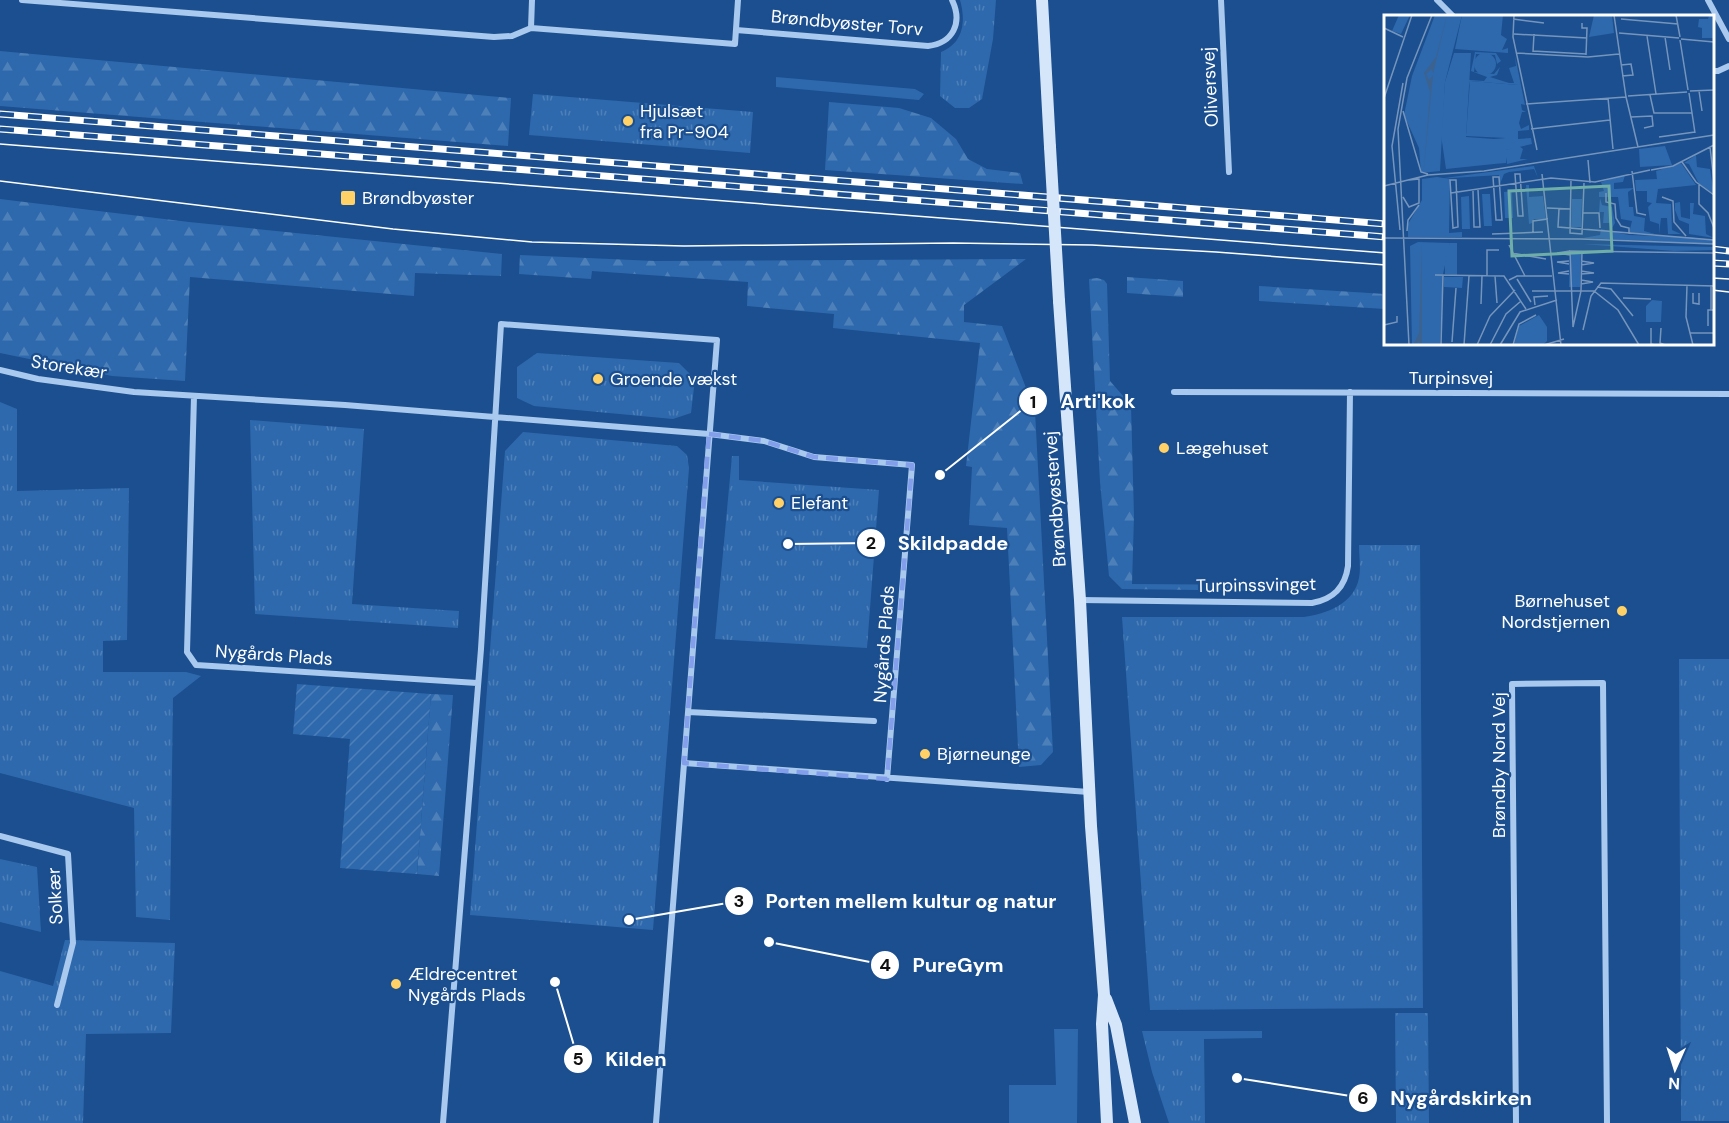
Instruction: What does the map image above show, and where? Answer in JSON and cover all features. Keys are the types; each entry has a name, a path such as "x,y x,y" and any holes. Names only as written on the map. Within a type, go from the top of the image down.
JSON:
{"street":[{"path":"22,0 494,37 512,36 531,28 735,44 738,0"},
{"path":"531,28 532,0"},
{"name":"Brøndbyøster Torv","path":"736,30 928,46 939,44 951,36 956,13 952,0"},
{"name":"Brøndbyøstervej","path":"1042,0 1104,995 1102,1024 1107,1123"},
{"name":"Oliversvej","path":"1221,0 1229,172"},
{"path":"1437,0 1452,15"},
{"path":"1708,0 1729,39"},
{"path":"1714,71 1729,66"},
{"path":"443,1123 477,683 501,324 717,339 656,1123"},
{"name":"Storekær","path":"0,370 39,379 134,392"},
{"name":"Nygårds Plads","path":"134,392 709,434 764,441 814,457 912,465 887,779"},
{"name":"Turpinsvej","path":"1174,392 1729,394"},
{"name":"Turpinssvinget","path":"1080,600 1312,603 1334,594 1344,584 1348,566 1350,392"},
{"name":"Nygårds Plads","path":"194,396 187,652 196,665 477,683"},
{"name":"Brøndby Nord Vej","path":"1516,1123 1512,684 1603,682 1607,1123"},
{"name":"Nygårds Plads","path":"688,712 874,721"},
{"path":"684,763 1090,792"},
{"name":"Solkær","path":"0,836 68,854 73,943 57,1005"},
{"name":"Brøndbyøstervej","path":"1104,995 1116,1024 1135,1123"}],"highlighted area":[{"path":"709,434 764,441 814,457 912,465 887,779 684,763"}],"green space":[{"path":"960,0 996,0 993,39 982,99 969,108 955,108 940,96 941,52 955,43 959,37 963,23"},
{"path":"0,51 511,98 508,146 0,106"},
{"path":"776,77 915,89 924,94 919,100 776,87"},
{"path":"533,94 753,112 750,153 529,135"},
{"path":"829,102 899,108 931,118 956,139 968,159 987,169 1020,173 1023,184 825,170"},
{"path":"0,199 189,222 502,254 501,276 415,273 414,296 190,277 185,381 112,376 0,353"},
{"path":"520,255 655,261 1026,259 964,305 964,322 1002,326 1035,411 1053,752 1041,765 1019,767 1007,528 969,525 972,467 966,466 980,343 833,328 834,314 747,306 748,282 592,271 591,279 519,274"},
{"path":"1127,277 1183,281 1183,297 1127,293"},
{"path":"1089,279 1104,280 1107,284 1110,381 1131,405 1134,516 1132,584 1272,585 1272,591 1122,589 1109,576 1100,482"},
{"path":"1259,286 1384,294 1384,309 1259,301"},
{"path":"537,353 679,363 695,379 691,413 673,419 534,406 517,398 517,367"},
{"path":"0,402 17,409 17,491 129,488 127,640 103,641 103,672 186,672 201,676 173,698 170,920 136,917 134,808 0,773"},
{"path":"250,420 364,429 352,604 459,611 458,628 255,614"},
{"path":"523,432 677,446 687,455 689,468 653,930 470,915 505,451"},
{"path":"732,456 739,456 739,480 879,490 867,648 715,639"},
{"path":"1359,545 1420,545 1423,1008 1150,1010 1122,617 1304,617 1321,613 1345,601 1356,587 1360,574"},
{"path":"1679,659 1729,659 1729,1121 1681,1121"},
{"path":"297,684 431,694 417,874 340,868 350,739 293,734"},
{"path":"431,694 453,695 439,876 417,874"},
{"path":"0,859 37,867 41,932 0,922"},
{"path":"65,940 175,943 171,1033 86,1034 83,1123 0,1123 0,971 53,986"},
{"path":"1395,1013 1428,1013 1429,1123 1396,1123"},
{"path":"1054,1029 1078,1029 1077,1123 1009,1123 1009,1085 1056,1085"},
{"path":"1142,1031 1262,1031 1262,1038 1204,1039 1205,1123 1169,1123 1152,1072"}],"tram line":[{"path":"0,144 1384,253"},
{"path":"0,181 393,229 532,242 684,246 953,243 1092,245 1384,265"},
{"path":"1714,278 1729,279"},
{"path":"1714,290 1729,292"}],"railway":[{"path":"0,114 1384,224"},
{"path":"0,129 1384,237"},
{"path":"1714,249 1729,251"},
{"path":"1714,263 1729,264"}],"place":[{"name":"Hjulsæt fra Pr-904","path":"628,121"},
{"name":"Brøndbyøster","path":"348,198"},
{"name":"Groende vækst","path":"598,379"},
{"name":"Lægehuset","path":"1164,448"},
{"name":"Arti'kok","path":"940,475"},
{"name":"Elefant","path":"779,503"},
{"name":"Skildpadde","path":"788,544"},
{"name":"Børnehuset Nordstjernen","path":"1622,611"},
{"name":"Bjørneunge","path":"925,754"},
{"name":"Porten mellem kultur og natur","path":"629,920"},
{"name":"PureGym","path":"769,942"},
{"name":"Kilden","path":"555,982"},
{"name":"Ældrecentret Nygårds Plads","path":"396,984"},
{"name":"Nygårdskirken","path":"1237,1078"}]}
